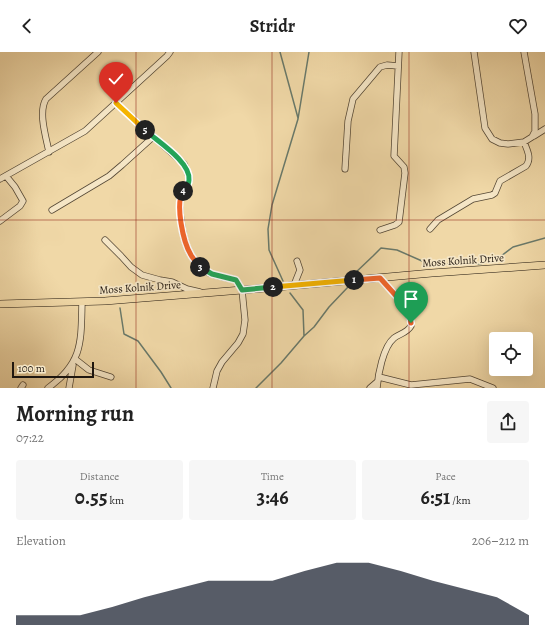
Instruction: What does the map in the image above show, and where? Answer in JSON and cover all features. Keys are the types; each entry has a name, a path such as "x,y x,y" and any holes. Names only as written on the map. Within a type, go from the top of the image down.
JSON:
{"main road":[{"name":"Moss Kolnik Drive","path":"0,304 82,302 208,293 545,265"}],"street":[{"path":"49,152 42,112 43,103 98,52"},
{"path":"0,179 85,130 170,52"},
{"path":"380,230 396,225 399,222 405,183 404,167 394,156 399,52"},
{"path":"474,52 485,128 489,135 500,144 508,144 524,142 545,129"},
{"path":"524,52 535,114 535,131 532,137"},
{"path":"345,169 348,121 353,99 380,67 387,65 398,66"},
{"path":"116,103 184,164 189,182 182,194 180,204 184,235 191,256 207,272 236,280 242,290 245,320 243,334 238,343 222,362 217,371 213,388"},
{"path":"52,210 108,176 153,137"},
{"path":"430,229 438,220 473,199 492,195 495,193 500,181 526,166 529,157 524,142"},
{"path":"0,221 20,206 23,201 15,187 6,176"},
{"path":"105,240 131,267 142,275 208,293"},
{"path":"294,285 300,270 297,261"},
{"path":"370,388 378,382 387,345 394,338 407,331 411,326 407,308 380,278"},
{"path":"69,388 74,361 79,346 82,302"},
{"path":"74,361 90,370 111,377"},
{"path":"48,388 62,377 74,361"},
{"path":"378,382 411,385 470,379 493,388"}],"waterway":[{"path":"280,52 298,118"},
{"path":"283,281 269,250 268,229 272,205 298,119 309,52"},
{"path":"353,275 381,248 397,250 422,261 440,264 480,264 501,256 513,247 545,238"},
{"path":"304,336 314,327 329,307 348,287"},
{"path":"256,388 281,363 304,336 303,310 290,293"},
{"path":"120,308 124,334 138,341 171,388"}],"route":[{"path":"116,103 184,164 189,182 180,199 182,229 185,242 191,256 196,263 207,272 236,280 242,290 380,278 407,308 411,323"}]}
